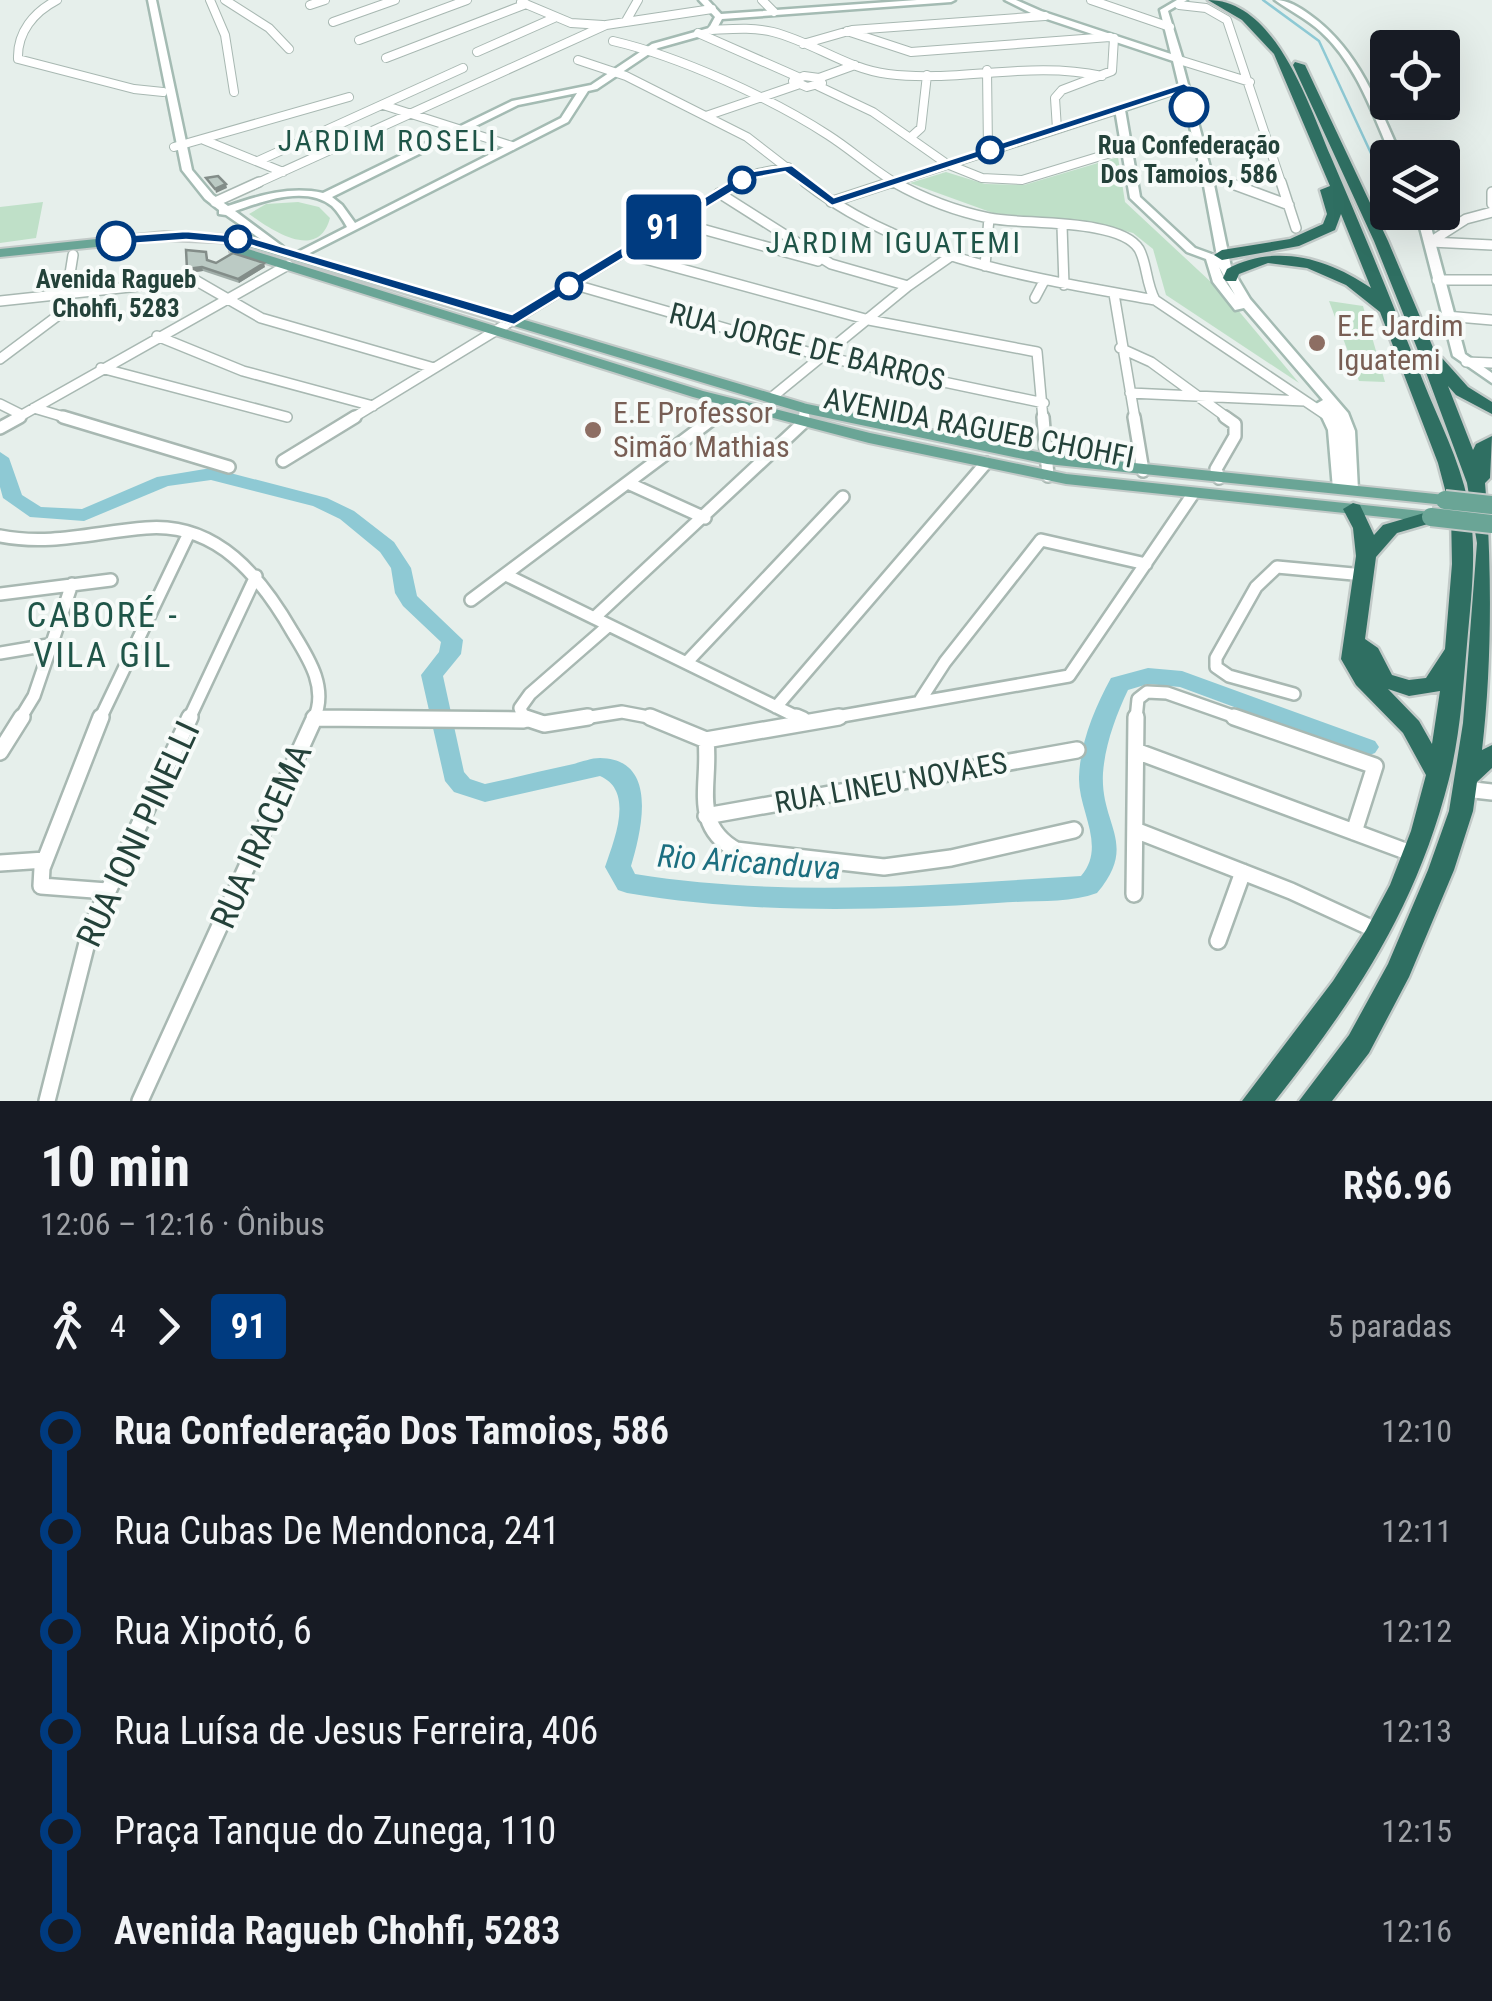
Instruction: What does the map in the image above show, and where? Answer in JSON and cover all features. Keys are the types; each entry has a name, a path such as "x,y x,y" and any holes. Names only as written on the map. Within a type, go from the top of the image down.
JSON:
{"highway":[{"path":"1230,0 1294,55 1382,241 1476,483 1490,539 1475,786"},
{"path":"1210,4 1253,18 1279,53 1392,321 1458,498 1462,536 1451,713 1440,776 1416,855 1382,932 1349,985 1257,1101"},
{"path":"1219,259 1294,243 1330,227 1334,214 1321,166 1323,154"},
{"path":"1219,259 1309,264 1344,275 1371,294 1392,321"},
{"path":"1231,278 1238,267 1264,261"},
{"path":"1425,348 1462,391 1492,410"},
{"path":"1476,483 1482,478 1482,448 1492,441"},
{"path":"1348,496 1364,528 1365,566 1357,644 1352,651 1356,670 1411,727 1440,776"},
{"path":"1365,566 1390,529 1430,517"},
{"path":"1357,644 1370,653 1384,680 1409,688 1434,685 1447,656 1456,650"},
{"path":"1314,1101 1358,1044 1399,969 1492,754"}],"main road":[{"path":"143,0 178,146"},
{"path":"152,0 184,183 278,248"},
{"path":"704,0 716,13 950,0"},
{"path":"1010,0 1045,16 1178,60"},
{"path":"1196,0 1181,2 1166,12 1207,175 1224,290 1319,398 1332,419 1348,496"},
{"path":"1279,0 1320,24 1343,47 1354,62 1390,140"},
{"path":"294,260 564,120 581,95 649,49 712,30 716,13"},
{"path":"1184,87 1120,109 1135,198 1191,250 1219,259 1245,302 1341,412 1348,431 1348,496"},
{"path":"322,198 515,103 560,94 581,95"},
{"path":"225,210 282,196 322,198 336,205 353,228"},
{"path":"225,210 236,229 238,246"},
{"path":"1427,230 1446,316 1464,362 1492,379"},
{"name":"AVENIDA RAGUEB CHOHFI","path":"0,258 174,244 278,248 294,260 496,331 732,404 804,415 1048,467 1106,484 1193,494 1348,496 1492,505"},
{"name":"AVENIDA RAGUEB CHOHFI","path":"238,246 514,320 770,398 804,415 986,463 1143,471 1348,496 1430,517 1490,539"},
{"path":"1106,484 1140,480 1143,471"}],"street":[{"path":"58,0 38,10 32,18 16,50 18,58 134,89 162,92"},
{"path":"210,0 225,36 234,92"},
{"path":"226,0 284,40 288,49"},
{"path":"310,5 325,0"},
{"path":"333,22 395,0"},
{"path":"359,40 467,0"},
{"path":"626,21 638,0"},
{"path":"762,0 774,12"},
{"path":"1091,0 1170,27"},
{"path":"1196,0 1210,4 1227,20 1296,228"},
{"path":"386,58 522,2 554,18 584,25 716,13"},
{"path":"1181,2 1210,4"},
{"path":"803,44 847,31 1045,16"},
{"path":"476,52 554,18"},
{"path":"225,210 282,172 606,24"},
{"path":"712,30 768,30 855,66 888,74 1058,66 1102,76"},
{"path":"847,31 892,49 911,52 1112,37 1113,68 1057,94 1053,104 1057,129"},
{"path":"698,33 797,81 818,82 873,112 947,164 982,178 1014,181 1128,148"},
{"path":"613,41 649,49 758,99 830,136 891,182 924,198 989,218 1102,229 1126,236 1139,249 1146,284 1156,300 1332,419"},
{"path":"578,60 618,72 764,146 832,202 880,227 985,266 1064,285 1156,300"},
{"path":"1178,60 1250,82"},
{"path":"818,82 855,66"},
{"path":"258,161 463,68"},
{"path":"988,70 988,150"},
{"path":"911,137 920,128 926,75"},
{"path":"706,116 797,81"},
{"path":"178,146 349,97"},
{"path":"383,105 512,146"},
{"path":"832,202 1120,109"},
{"path":"204,140 282,172"},
{"path":"283,460 718,193 751,175 788,168"},
{"path":"1207,175 1288,204"},
{"path":"1492,192 1492,204"},
{"path":"718,193 830,264"},
{"path":"1460,224 1492,212"},
{"path":"985,266 989,218"},
{"path":"673,222 908,286"},
{"path":"1062,226 1064,285"},
{"path":"1430,242 1445,230"},
{"path":"1430,242 1492,245"},
{"path":"0,359 60,316 76,250"},
{"path":"623,253 870,320 1037,352 1048,467"},
{"path":"770,398 951,256"},
{"path":"5,426 294,260"},
{"path":"1,303 194,280 212,284 226,299 280,324 434,368"},
{"path":"1438,280 1492,280"},
{"path":"1036,298 1044,281"},
{"name":"RUA JORGE DE BARROS","path":"572,284 825,357 1044,403"},
{"path":"1114,294 1143,471"},
{"path":"1446,316 1492,320"},
{"path":"157,336 243,371 372,406"},
{"path":"1120,348 1140,355 1235,424 1235,436 1216,469 1219,478"},
{"path":"1464,362 1492,364"},
{"path":"101,368 288,417"},
{"path":"1130,393 1305,401"},
{"path":"0,404 22,415"},
{"path":"471,600 732,404"},
{"path":"34,408 229,467"},
{"path":"594,618 706,518 804,415"},
{"path":"776,706 986,463"},
{"path":"630,484 706,518"},
{"path":"1074,830 951,858 858,867 736,850 710,833 706,816 706,740 1073,673 1193,494"},
{"path":"687,662 843,497"},
{"path":"0,536 50,544 156,526 188,532 88,744 45,860 41,886 65,891 107,891"},
{"name":"RUA IRACEMA","path":"140,1101 320,701 317,675 256,576 220,546 188,532"},
{"path":"920,699 944,662 1041,540 1146,564"},
{"path":"1294,694 1229,676 1216,666 1216,658 1256,586 1277,568 1365,566"},
{"path":"506,575 802,720"},
{"name":"RUA IONI PINELLI","path":"47,1101 78,968 107,891 256,576"},
{"path":"0,594 111,580"},
{"path":"0,752 27,710 54,644 72,584"},
{"path":"524,720 520,708 530,694 608,626"},
{"path":"0,653 54,644"},
{"path":"1134,894 1138,698 1158,691 1375,766 1354,832"},
{"name":"RUA IRACEMA","path":"314,718 461,717 540,724 607,712 638,714 706,740"},
{"name":"RUA LINEU NOVAES","path":"706,816 1076,750"},
{"path":"1136,751 1416,855"},
{"path":"1135,830 1382,932"},
{"path":"0,863 45,860"},
{"path":"1218,941 1244,872"}],"green space":[{"path":"1118,157 1125,202 1227,297 1299,383 1166,295 1153,249 1133,233 1097,223 993,213 910,183 946,172 985,184 1024,185"},
{"path":"43,202 36,238 0,243 0,207"},
{"path":"298,202 319,207 330,218 315,238 305,240 281,234 249,214 266,204"},
{"path":"1329,301 1363,306 1385,382 1359,381"}],"building":[{"path":"218,176 226,184 215,189 206,178"},
{"path":"186,250 206,252 207,260 216,263 233,253 264,263 238,279 202,267 187,269"}],"waterway":[{"path":"1263,0 1319,41 1370,151"},
{"name":"Rio Aricanduva","path":"0,458 13,498 37,513 84,515 164,481 211,474 320,502 347,515 387,547 401,568 410,601 452,640 450,654 432,675 453,775 462,786 485,793 601,767 616,773 625,782 632,808 618,867 627,883 741,898 799,900 1088,886 1099,873 1105,846 1092,791 1097,740 1119,684 1148,676 1182,679 1367,747"}],"bus line":[{"name":"91","path":"116,241 208,236 250,241 514,320 751,175 788,168 832,202 1184,87 1189,107"}],"place":[{"name":"Rua Confederação Dos Tamoios, 586","path":"1189,107"},
{"name":"Avenida Ragueb Chohfi, 5283","path":"116,241"},
{"name":"E.E Jardim Iguatemi","path":"1317,343"},
{"name":"E.E Professor Simão Mathias","path":"593,430"}],"district":[{"name":"JARDIM ROSELI","path":"388,141"},
{"name":"JARDIM IGUATEMI","path":"894,243"},
{"name":"CABORÉ - VILA GIL","path":"103,635"}]}
